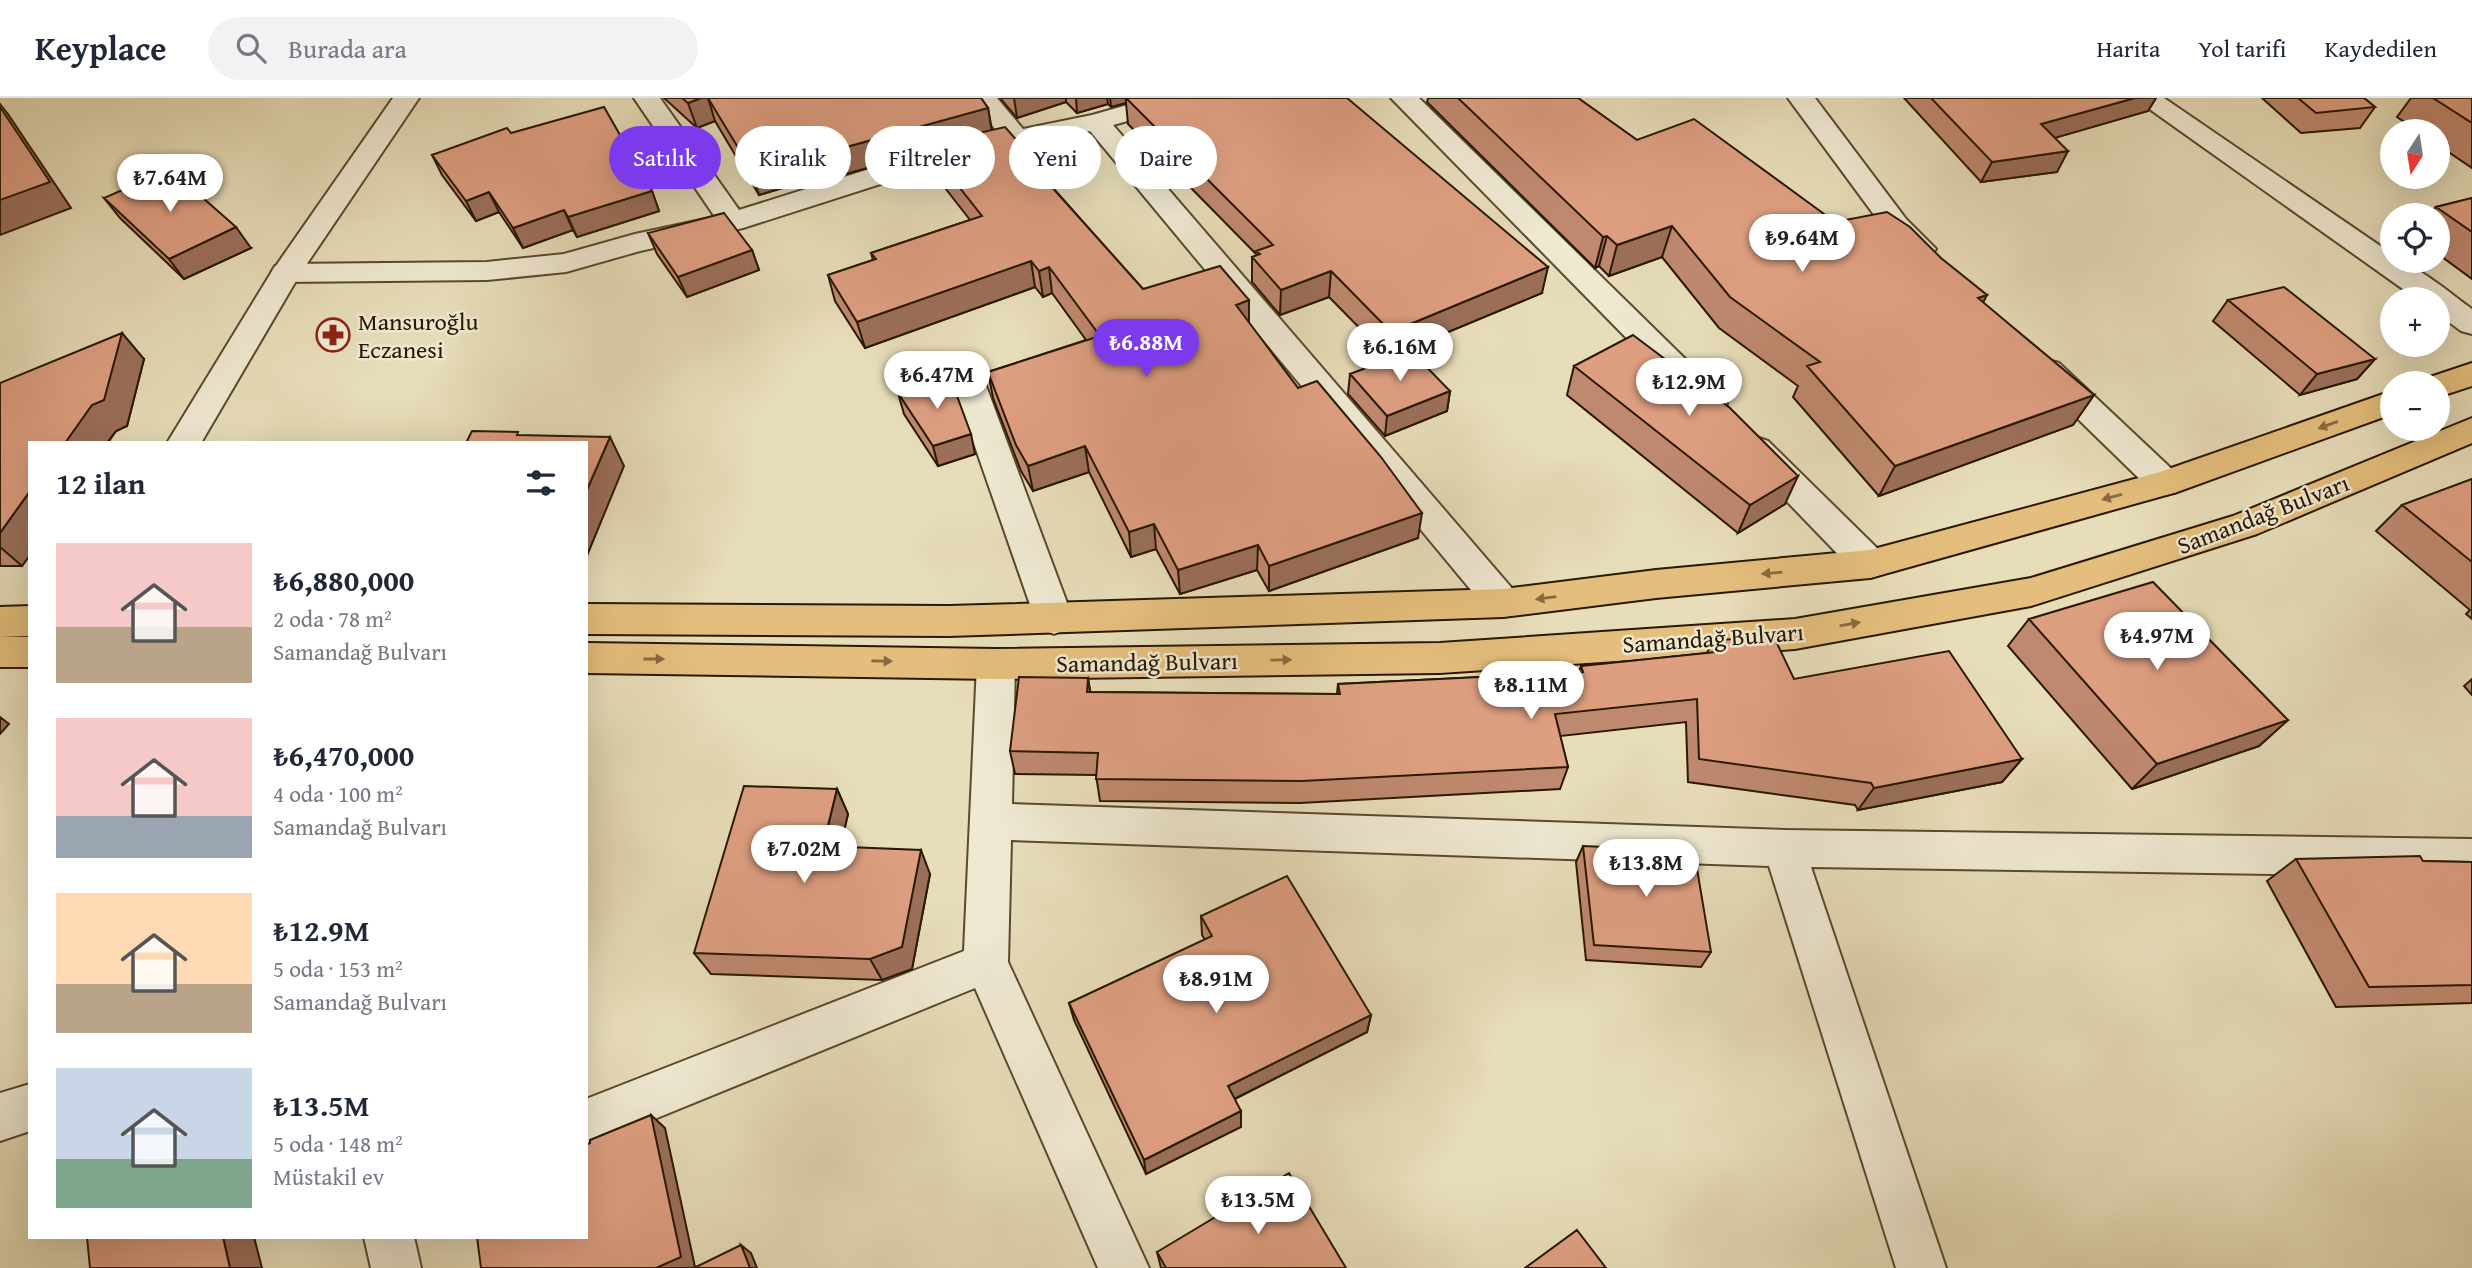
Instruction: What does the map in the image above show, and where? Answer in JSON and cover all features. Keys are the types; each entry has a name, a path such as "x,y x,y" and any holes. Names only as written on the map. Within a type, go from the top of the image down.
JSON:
{"highway":[{"path":"2450,382 2472,374"},
{"name":"Samandağ Bulvarı","path":"588,619 1054,619 1503,603 1656,584 1870,564 2165,483 2380,406"},
{"name":"Samandağ Bulvarı","path":"588,658 996,664 1440,658 1795,634 2031,592 2245,525 2472,430"},
{"path":"0,622 28,621"},
{"path":"0,652 28,652"}],"street":[{"path":"185,441 286,273 406,98"},
{"path":"647,98 733,222"},
{"path":"983,98 1009,129"},
{"path":"1076,126 1181,98"},
{"path":"1404,98 1569,260 1870,564"},
{"path":"1801,98 1896,225 1946,273"},
{"path":"2147,98 2418,287"},
{"path":"1096,122 1503,603"},
{"path":"286,273 487,271 566,263 635,243 733,222 908,166 1009,140"},
{"path":"2450,309 2472,324"},
{"path":"2026,349 2165,483"},
{"path":"969,383 1054,619"},
{"path":"996,664 986,963 1124,1268"},
{"path":"991,821 1784,848 2472,858"},
{"path":"1784,848 1921,1268"},
{"path":"588,1122 986,963"},
{"path":"0,1117 28,1108"},
{"path":"389,1239 396,1268"}],"building":[{"path":"682,98 701,98 688,103"},
{"path":"708,98 981,98 988,108 923,126 865,126 865,142 851,146 851,126 735,126 735,143"},
{"path":"1126,98 1347,98 1548,267 1391,332 1331,271 1281,290 1252,257 1260,254 1256,251 1273,245 1217,189 1217,126 1154,126"},
{"path":"1458,98 1578,98 1637,140 1694,119 1835,222 1887,212 1910,227 1941,258 1987,295 1978,298 2094,395 1895,466 1807,366 1820,362 1730,297 1672,226 1617,245 1607,236 1603,237"},
{"path":"1931,98 2135,98 2041,124 2068,151 1992,162"},
{"path":"2298,98 2364,98 2375,107 2316,113"},
{"path":"2433,98 2472,98 2472,123"},
{"path":"0,107 50,182 0,200"},
{"path":"604,107 615,126 609,126 609,189 652,191 568,217 564,210 513,228 489,192 466,201 432,155 507,128 511,133"},
{"path":"1005,127 1009,132 1009,189 1053,189 1143,289 1220,266 1249,300 1236,305 1298,388 1317,381 1381,457 1422,513 1269,566 1258,545 1178,570 1154,524 1129,532 1085,446 1028,466 1016,445 988,372 1100,336 1049,267 1039,271 1031,261 857,322 828,275 876,259 871,253 982,216 961,189 995,189 995,129"},
{"path":"170,169 236,227 169,259 104,198"},
{"path":"2472,198 2472,232 2450,217 2450,204"},
{"path":"724,213 752,250 678,277 648,233"},
{"path":"2284,287 2375,359 2317,374 2228,300"},
{"path":"122,333 104,400 92,405 66,441 28,441 28,494 0,533 0,383"},
{"path":"1633,335 1730,408 1798,476 1750,505 1574,366"},
{"path":"1411,351 1450,391 1387,416 1350,374"},
{"path":"950,377 971,434 933,446 898,393"},
{"path":"472,431 610,437 588,487 588,441 467,441"},
{"path":"2472,479 2472,562 2402,505"},
{"path":"2153,582 2288,720 2157,764 2029,619"},
{"path":"1773,635 1794,679 1949,651 2022,759 1874,788 1871,783 1699,759 1697,699 1555,714 1568,767 1302,781 1096,779 1098,753 1010,751 1019,677 1088,678 1087,692 1340,694 1338,684 1583,672 1581,666 1717,652 1712,641"},
{"path":"744,786 837,789 823,846 921,850 902,947 870,959 694,953"},
{"path":"1583,846 1694,851 1711,952 1594,945"},
{"path":"2420,856 2423,861 2472,862 2472,985 2369,987 2296,859"},
{"path":"1287,876 1371,1015 1228,1086 1241,1111 1144,1160 1069,1003 1212,936 1201,916"},
{"path":"651,1115 681,1257 656,1268 481,1268 477,1239 588,1239 590,1140"},
{"path":"1289,1173 1346,1268 1166,1268 1157,1252"},
{"path":"1577,1230 1606,1268 1525,1268"},
{"path":"87,1239 223,1239 230,1268 90,1268"},
{"path":"741,1245 750,1268 694,1268"}],"place":[{"name":"Mansuroğlu Eczanesi","path":"333,335"}]}
